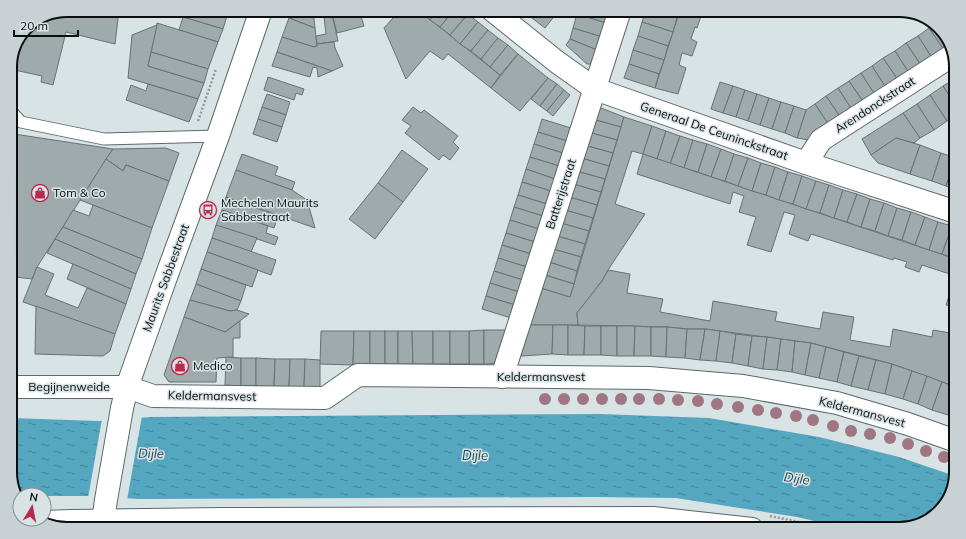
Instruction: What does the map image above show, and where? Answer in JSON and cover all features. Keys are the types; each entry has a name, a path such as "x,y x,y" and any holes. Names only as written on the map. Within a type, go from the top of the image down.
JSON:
{"street":[{"name":"Maurits Sabbestraat","path":"104,516 125,398 166,277 218,136 259,17"},
{"name":"Generaal De Ceuninckstraat","path":"501,17 556,62 595,89 806,163 949,210"},
{"name":"Batterijstraat","path":"502,377 618,17"},
{"name":"Arendonckstraat","path":"806,163 821,140 948,58"},
{"name":"Keldermansvest","path":"125,398 153,396 325,398 358,375 649,378 743,386 838,403 908,424 949,439"},
{"name":"Begijnenweide","path":"17,388 125,398"},
{"path":"56,521 104,516 653,518 689,522"}],"lane":[{"path":"17,118 21,122 104,139 218,136"}],"water":[{"name":"Dijle","path":"600,414 709,418 819,437 899,457 949,474 949,478 942,497 929,512 918,518 905,522 818,522 797,517 676,498 139,499 87,496 52,496 52,487 20,487 17,475 17,418 99,421 151,417"}],"pier":[{"path":"142,416 127,500 88,498 102,419"}],"building":[{"path":"118,17 115,44 66,32 53,85 41,82 42,76 17,71 21,48 26,39 39,26 58,18"},
{"path":"182,17 227,17 223,29"},
{"path":"183,17 223,29 218,42 179,30"},
{"path":"314,17 315,28 289,18"},
{"path":"324,17 333,17 338,41 317,44 316,36 326,34"},
{"path":"333,17 361,17 364,26 337,33"},
{"path":"394,17 427,17 500,75 491,88 448,54 443,60 430,51 406,79 384,28"},
{"path":"432,17 448,17 440,27 430,20"},
{"path":"448,17 465,17 450,35 440,27"},
{"path":"465,17 472,17 478,22 460,44 450,35"},
{"path":"533,17 554,17 545,28 532,18"},
{"path":"576,17 587,17 606,23 602,37 573,28"},
{"path":"587,17 608,17 606,23"},
{"path":"644,17 677,18 673,32 642,22"},
{"path":"678,17 701,17 691,39 697,42 692,56 682,53 679,65 686,68 678,94 655,88"},
{"path":"289,18 315,28 317,46 314,47 282,37"},
{"path":"478,22 488,30 471,51 460,44"},
{"path":"642,22 673,32 668,46 638,36"},
{"path":"157,23 218,42 208,69 151,52"},
{"path":"157,25 148,66 204,83 198,99 128,78 132,35"},
{"path":"573,28 602,37 597,50 570,39"},
{"path":"929,28 940,39 945,49 944,50"},
{"path":"929,28 944,50 932,58 918,36"},
{"path":"488,30 498,38 481,59 471,51"},
{"path":"638,36 668,46 664,60 633,50"},
{"path":"918,36 932,58 921,65 906,43"},
{"path":"282,37 314,47 317,46 317,44 334,42 343,66 332,71 277,52"},
{"path":"498,38 508,45 490,67 481,59"},
{"path":"570,39 597,50 593,64 587,64 566,45"},
{"path":"906,43 921,65 909,73 895,51"},
{"path":"508,45 518,54 500,75 490,67"},
{"path":"633,50 664,60 659,74 629,64"},
{"path":"895,51 909,73 898,80 883,58"},
{"path":"151,52 208,69 204,83 148,66"},
{"path":"277,52 332,71 318,77 317,68 313,67 310,77 272,66"},
{"path":"518,54 548,78 520,111 491,88"},
{"path":"883,58 898,80 886,88 872,66"},
{"path":"629,64 659,74 655,88 624,78"},
{"path":"872,66 886,88 875,95 861,73"},
{"path":"861,73 875,95 864,103 849,81"},
{"path":"268,77 304,89 302,95 296,93 294,100 264,90"},
{"path":"548,78 557,84 540,106 531,99"},
{"path":"849,81 864,103 852,110 838,88"},
{"path":"720,82 733,86 723,113 711,109"},
{"path":"949,82 949,95 943,86"},
{"path":"148,84 198,99 189,122 126,100 131,85 146,91"},
{"path":"557,84 564,90 547,111 540,106"},
{"path":"733,86 745,90 736,117 723,113"},
{"path":"943,86 949,95 949,120 947,121 930,95"},
{"path":"838,88 852,110 841,118 826,96"},
{"path":"564,90 570,95 553,116 547,111"},
{"path":"745,90 757,94 748,121 736,117"},
{"path":"267,94 290,102 286,115 262,107"},
{"path":"757,94 769,98 760,125 748,121"},
{"path":"930,95 947,121 934,130 917,104"},
{"path":"826,96 841,118 829,125 815,104"},
{"path":"769,98 781,102 772,129 760,125"},
{"path":"781,102 794,106 785,133 772,129"},
{"path":"815,104 829,125 809,140 797,138 806,110"},
{"path":"917,104 934,130 920,138 903,113"},
{"path":"596,106 624,117 621,127 592,119"},
{"path":"794,106 806,110 797,138 785,133"},
{"path":"262,107 286,115 282,127 258,119"},
{"path":"413,107 421,113 424,110 458,136 453,142 459,148 450,160 443,155 439,160 405,133 411,126 402,120"},
{"path":"903,113 920,138 914,143 896,138 871,155 862,139"},
{"path":"624,117 652,126 643,154 632,151 615,204 645,214 602,281 577,313 578,325 528,325 541,288 570,297"},
{"path":"258,119 282,127 277,142 253,134"},
{"path":"542,119 571,128 567,141 538,132"},
{"path":"592,119 621,127 617,140 588,132"},
{"path":"652,126 666,131 657,159 643,154"},
{"path":"666,131 680,136 670,164 657,159"},
{"path":"538,132 567,141 563,153 534,144"},
{"path":"588,132 617,140 613,153 584,145"},
{"path":"17,134 113,149 37,267 32,279 17,277"},
{"path":"680,136 693,140 684,168 670,164"},
{"path":"896,138 920,145 910,174 878,163 871,155"},
{"path":"693,140 707,144 698,172 684,168"},
{"path":"534,144 563,153 559,166 530,157"},
{"path":"707,144 721,149 711,177 698,172"},
{"path":"584,145 613,153 609,166 581,158"},
{"path":"920,145 941,153 932,181 910,174"},
{"path":"166,148 179,153 169,181 126,165 123,171 106,159 113,149"},
{"path":"721,149 734,154 725,181 711,177"},
{"path":"402,150 428,169 403,202 378,183"},
{"path":"941,153 949,156 949,178 946,186 932,181"},
{"path":"242,154 278,167 275,175 295,182 292,190 236,170"},
{"path":"643,154 949,257 949,274 922,265 919,272 905,267 907,262 894,258 893,260 811,234 808,241 789,234 795,215 784,212 771,252 747,245 756,217 739,212 744,196 733,192 730,204 637,174"},
{"path":"734,154 748,158 738,186 725,181"},
{"path":"530,157 559,166 555,179 526,169"},
{"path":"581,158 609,166 605,179 576,171"},
{"path":"748,158 761,163 752,191 738,186"},
{"path":"106,159 123,171 126,165 169,181 152,228 80,200"},
{"path":"761,163 775,167 766,195 752,191"},
{"path":"775,167 788,172 779,200 766,195"},
{"path":"526,169 555,179 551,191 522,182"},
{"path":"236,170 292,190 307,200 315,228 226,197"},
{"path":"576,171 605,179 601,192 573,184"},
{"path":"788,172 802,176 793,204 779,200"},
{"path":"802,176 816,181 806,209 793,204"},
{"path":"949,178 949,187 946,186"},
{"path":"816,181 829,185 820,213 806,209"},
{"path":"522,182 551,191 547,204 518,195"},
{"path":"378,183 403,202 375,239 349,219"},
{"path":"573,184 601,192 597,205 569,197"},
{"path":"829,185 843,190 834,218 820,213"},
{"path":"843,190 857,194 847,222 834,218"},
{"path":"857,194 870,199 861,227 847,222"},
{"path":"518,195 547,204 543,216 514,207"},
{"path":"226,197 278,216 274,228 222,210"},
{"path":"569,197 597,205 593,218 565,210"},
{"path":"870,199 884,203 875,231 861,227"},
{"path":"884,203 897,208 888,236 875,231"},
{"path":"93,205 152,228 142,259 63,227 73,210 89,216"},
{"path":"514,207 543,216 539,229 510,220"},
{"path":"897,208 911,212 902,240 888,236"},
{"path":"222,210 268,226 266,233 278,237 275,245 216,225"},
{"path":"565,210 593,218 589,231 561,223"},
{"path":"911,212 925,217 915,245 902,240"},
{"path":"925,217 938,222 929,250 915,245"},
{"path":"510,220 539,229 535,242 506,233"},
{"path":"938,222 949,225 949,234 942,254 929,250"},
{"path":"561,223 589,231 585,244 557,236"},
{"path":"216,225 257,238 251,252 212,238"},
{"path":"63,227 142,259 136,274 55,239"},
{"path":"506,233 535,242 531,254 502,245"},
{"path":"949,234 949,256 942,254"},
{"path":"557,236 585,244 581,257 553,249"},
{"path":"212,238 276,260 271,275 207,252"},
{"path":"55,239 136,274 131,289 47,253"},
{"path":"502,245 531,254 527,267 498,258"},
{"path":"553,249 581,257 577,271 549,262"},
{"path":"207,252 258,270 252,287 201,269"},
{"path":"498,258 527,267 523,280 494,271"},
{"path":"549,262 577,271 574,284 545,275"},
{"path":"73,264 131,289 126,304 67,279"},
{"path":"37,267 54,274 45,295 78,308 87,288 126,304 115,334 23,302"},
{"path":"201,269 246,285 241,301 196,284"},
{"path":"608,270 630,274 627,293 663,299 660,312 710,321 713,301 777,312 775,321 820,329 823,312 854,317 850,340 890,347 893,329 932,337 933,330 949,333 949,384 892,364 811,343 705,329 578,325 577,313 602,281"},
{"path":"494,271 523,280 519,292 490,283"},
{"path":"545,275 574,284 570,297 541,288"},
{"path":"490,283 519,292 515,305 486,296"},
{"path":"196,284 241,301 237,310 230,311 190,300"},
{"path":"486,296 515,305 511,318 482,309"},
{"path":"949,296 949,306 946,305"},
{"path":"190,300 230,311 237,310 249,314 225,332 184,317"},
{"path":"36,306 115,334 110,351 103,356 35,354"},
{"path":"184,317 225,332 240,321 240,338 233,338 233,357 217,358 216,382 169,382 164,375"},
{"path":"524,325 553,325 552,354 522,356 516,352"},
{"path":"553,325 568,325 568,355 552,354"},
{"path":"568,325 585,326 584,355 568,355"},
{"path":"585,326 601,326 601,355 584,355"},
{"path":"601,326 617,326 617,356 601,355"},
{"path":"617,326 635,326 634,356 617,356"},
{"path":"635,326 651,327 651,356 634,356"},
{"path":"651,327 667,327 666,357 651,356"},
{"path":"667,327 687,329 685,358 666,357"},
{"path":"687,329 705,329 700,360 685,358"},
{"path":"705,329 720,331 716,361 700,360"},
{"path":"484,330 484,364 469,364 469,331"},
{"path":"484,330 506,330 496,363 484,364"},
{"path":"321,331 354,331 353,365 320,364"},
{"path":"354,331 370,331 370,364 353,365"},
{"path":"370,331 385,331 385,364 370,364"},
{"path":"385,331 398,331 398,364 385,364"},
{"path":"398,331 412,331 413,364 398,364"},
{"path":"412,331 433,331 433,364 413,364"},
{"path":"433,331 450,331 450,364 433,364"},
{"path":"450,331 469,331 469,364 450,364"},
{"path":"720,331 736,334 732,363 716,361"},
{"path":"736,334 752,336 748,366 732,363"},
{"path":"752,336 767,337 763,369 748,366"},
{"path":"767,337 781,339 777,370 763,369"},
{"path":"781,339 795,341 792,372 777,370"},
{"path":"795,341 811,343 805,375 792,372"},
{"path":"811,343 826,347 819,378 805,375"},
{"path":"826,347 844,352 837,382 819,378"},
{"path":"844,352 859,356 851,386 837,382"},
{"path":"859,356 876,360 868,390 851,386"},
{"path":"226,357 241,358 241,386 225,385"},
{"path":"241,358 256,358 256,386 241,386"},
{"path":"256,358 275,359 274,387 256,386"},
{"path":"275,359 290,359 289,387 274,387"},
{"path":"290,359 305,359 304,387 289,387"},
{"path":"305,359 320,360 320,387 304,387"},
{"path":"876,360 892,364 885,394 868,390"},
{"path":"892,364 912,371 903,399 885,394"},
{"path":"912,371 927,376 918,404 903,399"},
{"path":"927,376 942,382 932,410 918,404"},
{"path":"942,382 949,384 948,415 932,410"}],"place":[{"name":"Tom & Co","path":"40,193"},
{"name":"Mechelen Maurits Sabbestraat","path":"208,210"},
{"name":"Medico","path":"180,366"}]}
